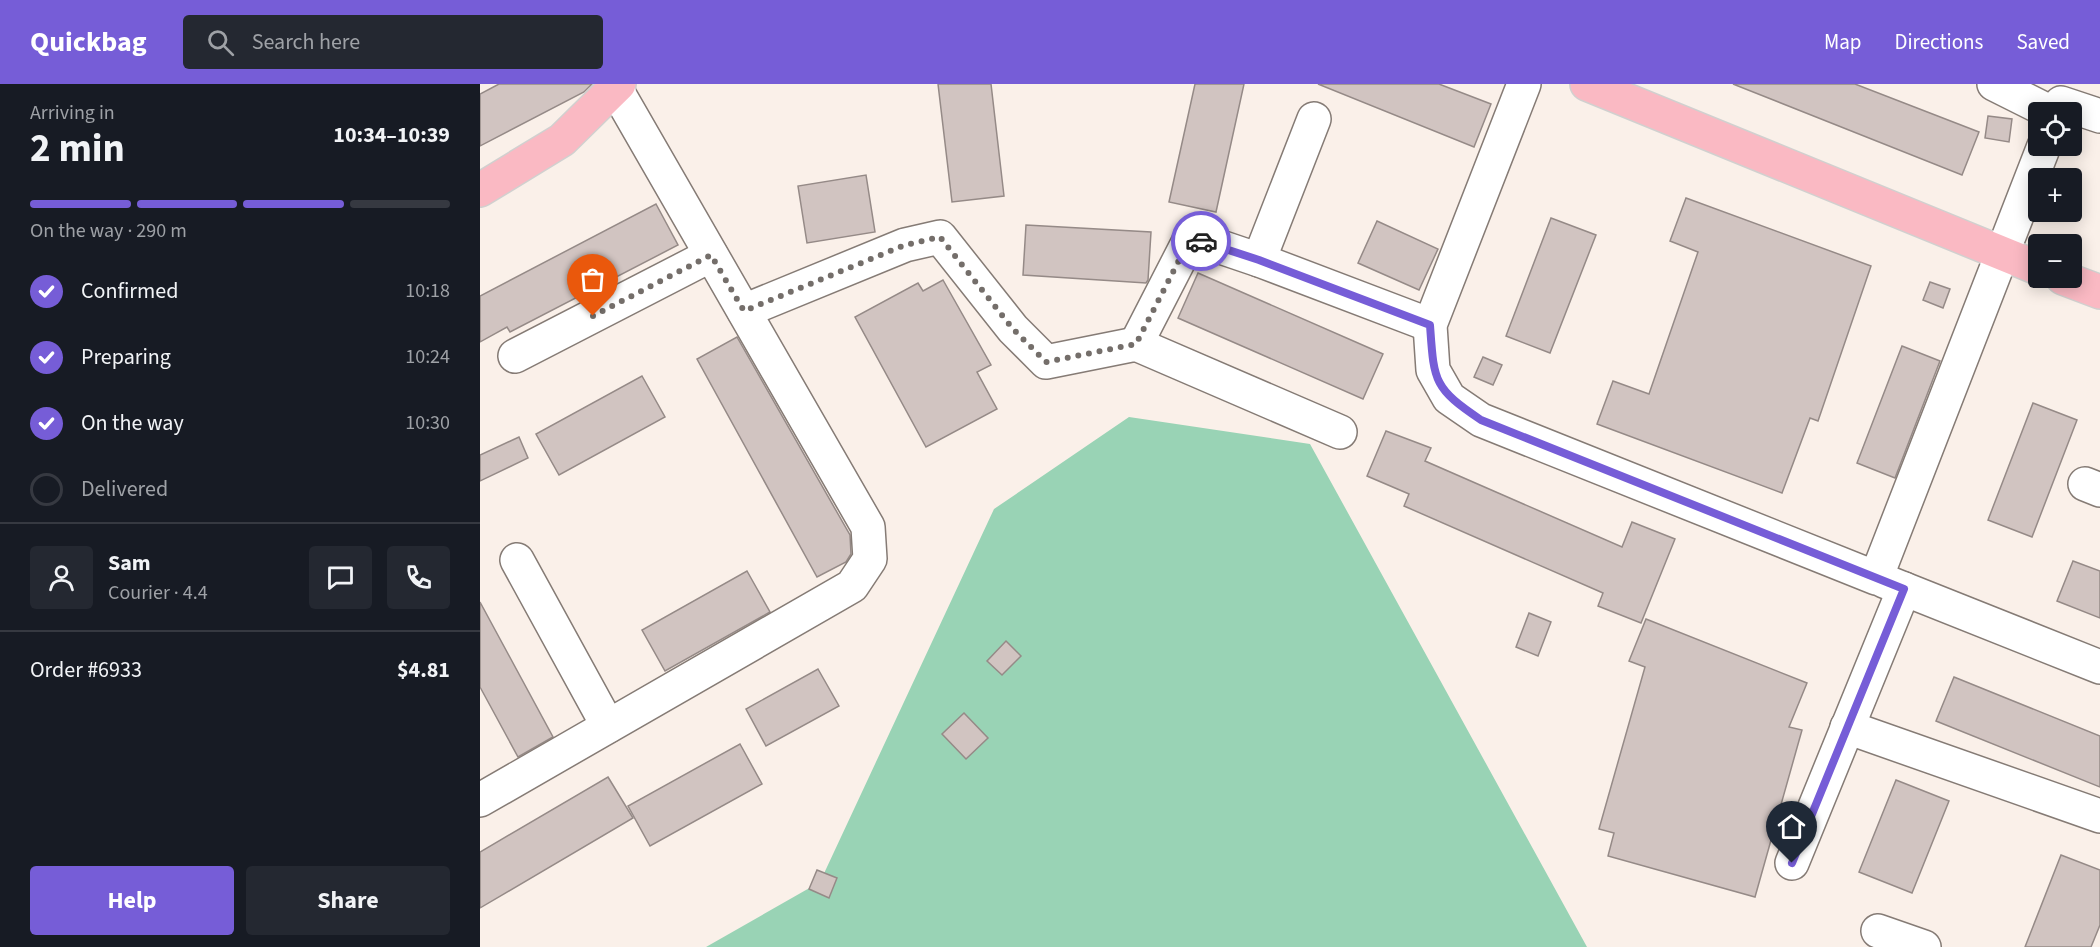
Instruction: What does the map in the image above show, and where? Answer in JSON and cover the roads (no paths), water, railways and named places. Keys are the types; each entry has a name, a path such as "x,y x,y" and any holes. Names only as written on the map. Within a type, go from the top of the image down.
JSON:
{"main road":[{"path":"1587,84 2028,264"},
{"path":"480,190 562,141 616,85"},
{"path":"2082,285 2100,292"}],"street":[{"path":"1524,84 1430,325 1433,370 1449,398 1481,420 2100,667"},
{"path":"1994,84 2056,102"},
{"path":"480,800 852,586 870,559 868,527 616,85"},
{"path":"2082,110 2100,116"},
{"path":"1259,260 1314,119"},
{"path":"1792,863 1847,727 1890,583 2003,254 2040,156"},
{"path":"744,311 905,245 940,237 1013,329 1046,362 1136,344 1340,432"},
{"path":"1136,344 1191,237 1259,260 1430,325"},
{"path":"515,356 711,255"},
{"path":"517,560 608,726"},
{"path":"1847,727 2100,816"},
{"path":"1878,931 1924,947"}]}
